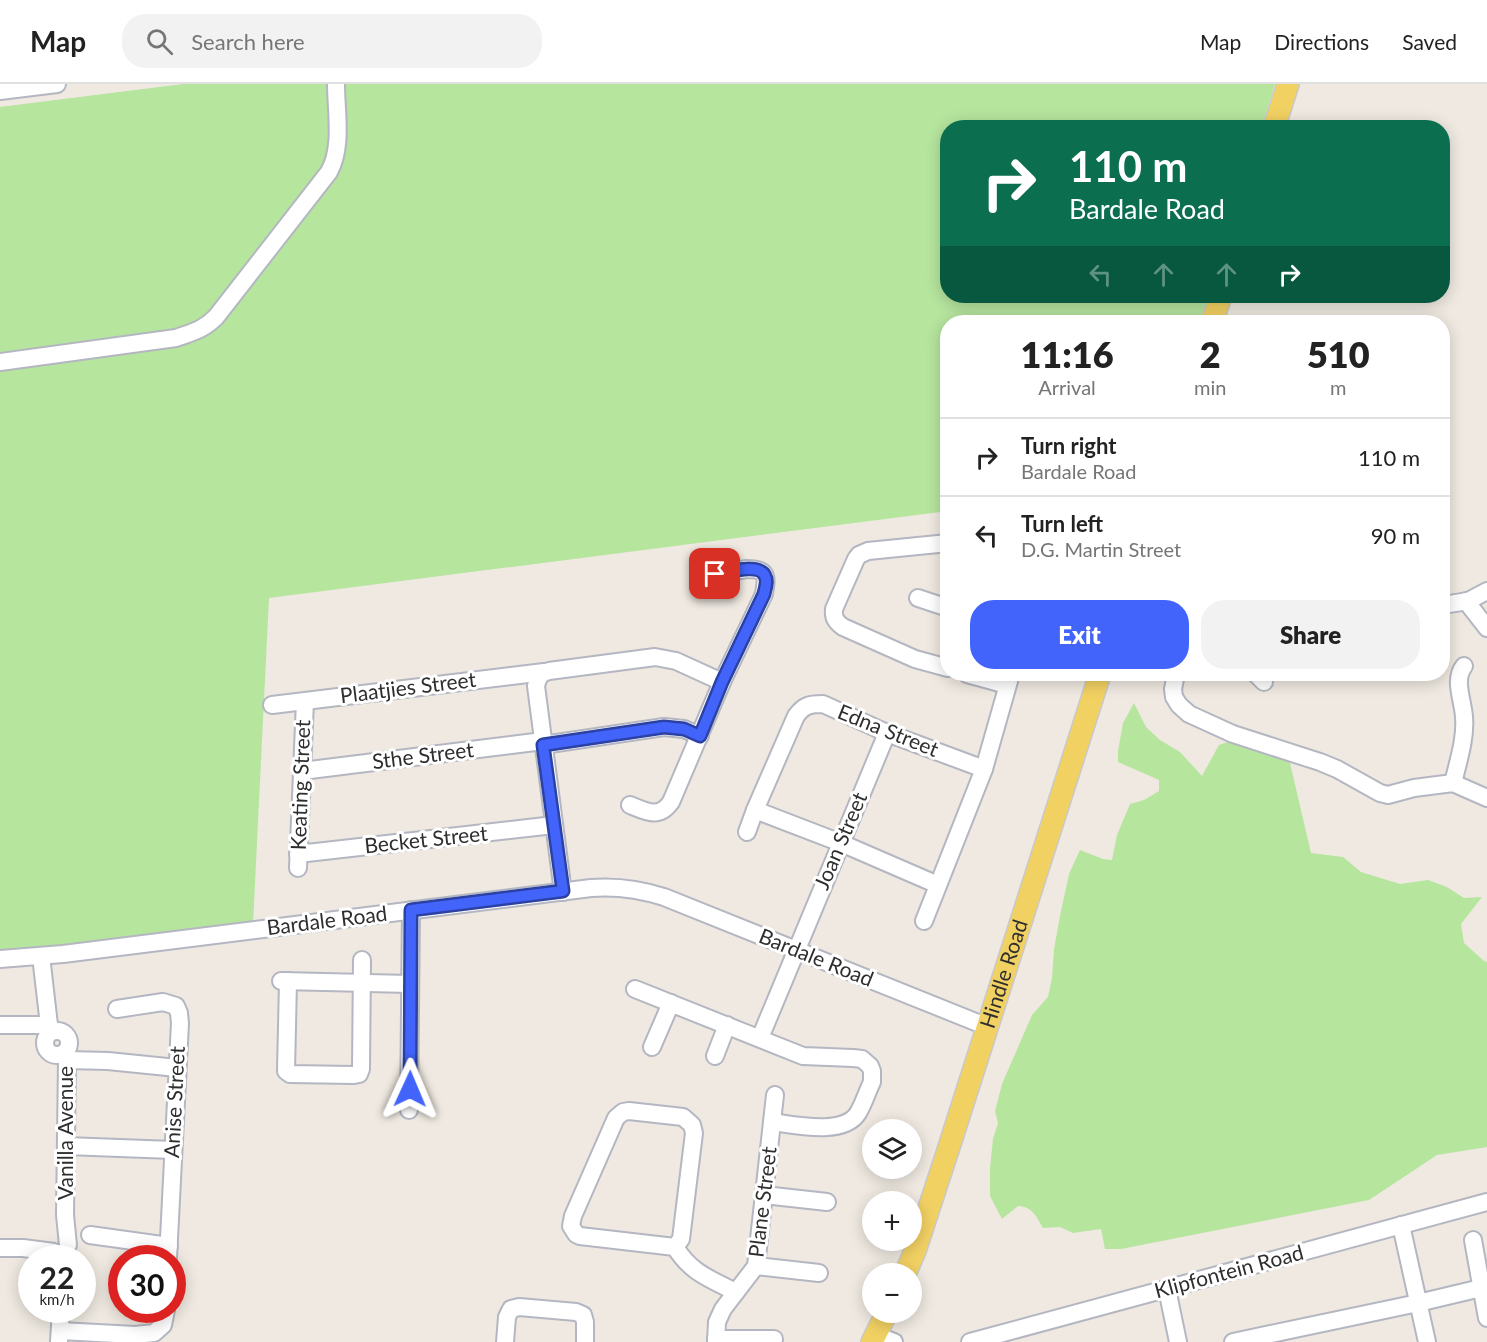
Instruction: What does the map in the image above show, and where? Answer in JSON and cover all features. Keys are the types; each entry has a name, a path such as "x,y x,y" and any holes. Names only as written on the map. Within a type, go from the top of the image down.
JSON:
{"main road":[{"path":"1276,120 1287,84"},
{"name":"Hindle Road","path":"909,1263 988,1027 1098,681"},
{"path":"880,1340 884,1323"}],"street":[{"path":"0,91 57,84"},
{"path":"0,362 176,338 197,332 208,325 329,172 337,146 336,84"},
{"path":"940,544 868,551 860,555 856,559 834,609 834,615 837,623 843,627 915,659 940,666"},
{"path":"630,805 656,813 662,812 671,802 722,682 764,594 766,576 763,572 754,569 699,576"},
{"path":"1450,604 1466,601 1487,591"},
{"path":"918,598 940,605"},
{"path":"1466,601 1487,628"},
{"name":"Plaatjies Street","path":"272,705 655,657 676,661 722,682"},
{"path":"1453,783 1460,756 1464,723 1459,681 1460,672 1464,666"},
{"path":"546,671 538,679 536,686 563,891"},
{"path":"924,921 984,769 1008,681"},
{"path":"1175,681 1174,697 1183,710 1196,718 1233,734 1320,762 1384,794 1453,783 1487,798"},
{"name":"Keating Street","path":"298,861 305,701"},
{"name":"Edna Street","path":"747,832 796,716 805,706 811,704 823,704 887,733 984,769"},
{"name":"Sthe Street","path":"302,771 664,727 684,729 700,736"},
{"name":"Joan Street","path":"760,1038 887,733"},
{"path":"755,810 841,843 938,885"},
{"name":"Becket Street","path":"298,861 554,825"},
{"name":"Bardale Road","path":"0,959 237,933 563,891 608,887 625,888 653,893 988,1027"},
{"path":"409,1110 411,910"},
{"path":"41,956 52,1028 46,1039 46,1047 50,1052 66,1056 177,1068"},
{"path":"363,960 362,983 361,1069 360,1074 290,1074 286,1071 285,981 362,983 410,984"},
{"path":"635,989 760,1038"},
{"name":"Anise Street","path":"117,1009 163,1002 176,1006 178,1011 180,1023 168,1245"},
{"path":"652,1047 670,1003"},
{"path":"0,1025 52,1028"},
{"path":"715,1056 727,1025"},
{"name":"Plane Street","path":"760,1038 803,1056 858,1058 866,1062 872,1071 872,1082 858,1113 851,1121 826,1127 772,1122"},
{"name":"Vanilla Avenue","path":"62,1245 65,1215 66,1056"},
{"name":"Plane Street","path":"716,1341 717,1322 720,1316 756,1266 776,1095"},
{"path":"623,1112 683,1118 692,1125 694,1133 681,1239 675,1247 580,1236 571,1226 573,1216 616,1118 623,1112"},
{"path":"66,1146 173,1150"},
{"path":"764,1195 826,1202"},
{"name":"Klipfontein Road","path":"970,1342 1001,1338 1167,1288 1487,1202"},
{"path":"1401,1226 1427,1342"},
{"path":"90,1235 136,1245"},
{"path":"1473,1240 1487,1318"},
{"path":"675,1247 691,1268 736,1292"},
{"path":"0,1248 18,1248"},
{"path":"756,1266 819,1273"},
{"path":"1167,1288 1178,1342"},
{"path":"1233,1342 1481,1288"},
{"path":"505,1342 507,1317 511,1309 519,1307 576,1312 583,1315 585,1342"},
{"path":"59,1336 135,1335 155,1338 163,1323"},
{"path":"716,1341 774,1339"}],"green space":[{"path":"183,84 1275,84 1264,120 940,120 940,303 1206,303 1202,315 940,315 940,512 269,598 253,924 28,952 0,951 0,107"},
{"path":"1134,703 1146,727 1160,740 1180,752 1202,776 1219,745 1244,736 1290,763 1311,853 1343,857 1361,872 1400,884 1428,880 1447,887 1464,898 1482,897 1461,924 1464,943 1487,962 1487,1147 1437,1155 1369,1200 1121,1249 1105,1249 1101,1229 1073,1233 1060,1227 1043,1228 1034,1213 1027,1208 1018,1206 1002,1219 990,1196 993,1139 998,1123 995,1111 1002,1084 1032,1015 1048,997 1054,949 1069,874 1080,850 1112,860 1117,835 1130,804 1144,800 1159,791 1159,780 1118,762 1123,723"}],"route":[{"path":"410,1089 411,910 563,891 543,745 664,727 684,729 700,736 722,682 764,594 766,582 763,572 754,569 715,574"}]}
